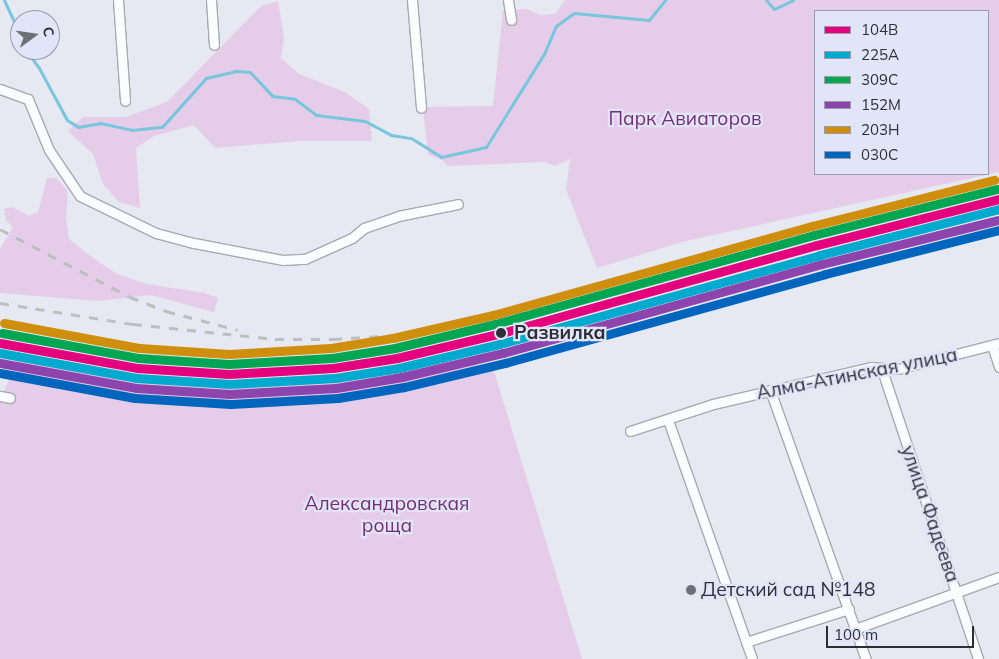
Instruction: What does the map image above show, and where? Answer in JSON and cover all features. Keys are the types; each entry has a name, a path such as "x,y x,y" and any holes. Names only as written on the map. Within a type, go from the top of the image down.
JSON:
{"street":[{"path":"118,0 125,101"},
{"path":"211,0 214,45"},
{"path":"412,0 421,108"},
{"path":"508,0 511,20"},
{"path":"0,89 28,99 49,150 80,196 156,233 194,243 283,260 305,259 352,238 364,228 398,216 458,204"},
{"path":"995,344 999,367"},
{"name":"Алма-Атинская улица","path":"630,431 713,404 770,390 871,367 882,370 898,369 995,344"},
{"name":"улица Фадеева","path":"882,370 978,659"},
{"path":"770,390 866,659"},
{"path":"0,396 10,398"},
{"path":"668,420 752,659"},
{"path":"855,629 999,577"},
{"path":"746,642 849,610"}],"green space":[{"name":"Парк Авиаторов","path":"565,0 999,0 999,172 989,174 989,10 814,10 814,175 985,175 682,242 597,268 566,190 570,159 555,166 544,162 448,166 442,160 428,155 423,107 493,106 503,10 527,9 540,15 555,14"},
{"path":"278,1 284,37 281,58 299,74 345,92 369,109 372,141 299,141 215,148 194,125 154,136 136,148 140,208 119,202 103,184 93,154 68,131 83,117 126,117 167,102 261,6"},
{"path":"47,178 56,178 68,191 66,218 69,239 117,274 147,284 205,293 218,298 214,312 151,295 98,301 0,293 0,249 13,227 6,221 4,209 12,207 29,216 38,212"},
{"name":"Александровская роща","path":"19,355 151,375 292,384 445,359 493,368 582,659 0,659 0,401"}],"waterway":[{"path":"4,0 10,13"},
{"path":"33,60 67,120 78,127 100,123 132,130 162,127 206,78 237,71 250,72 272,96 295,99 316,115 365,121 391,135 411,138 441,157 486,147 544,54 556,26 574,13 649,20 665,0"},
{"path":"766,0 774,9 793,0"}],"railway":[{"path":"0,229 130,297 166,311 238,330"},
{"path":"0,303 133,324 275,339 333,339 399,335 462,325 666,280"}],"transit line":[{"name":"203Н","path":"4,323 139,348 229,354 331,348 393,338 493,315 812,226 994,180"},
{"name":"309С","path":"2,333 138,358 229,364 332,358 395,348 495,324 814,235 997,189"},
{"name":"104В","path":"0,343 137,368 229,374 333,368 397,358 498,334 817,245 999,199"},
{"name":"225А","path":"0,353 136,378 230,384 335,378 399,368 500,344 820,255 999,209"},
{"name":"152М","path":"0,363 136,388 230,394 336,388 402,377 503,353 822,264 999,220"},
{"name":"030C","path":"0,373 135,398 231,404 338,398 404,387 505,363 825,274 999,230"}],"place":[{"name":"Развилка","path":"501,333"},
{"name":"Детский сад №148","path":"691,590"}]}
